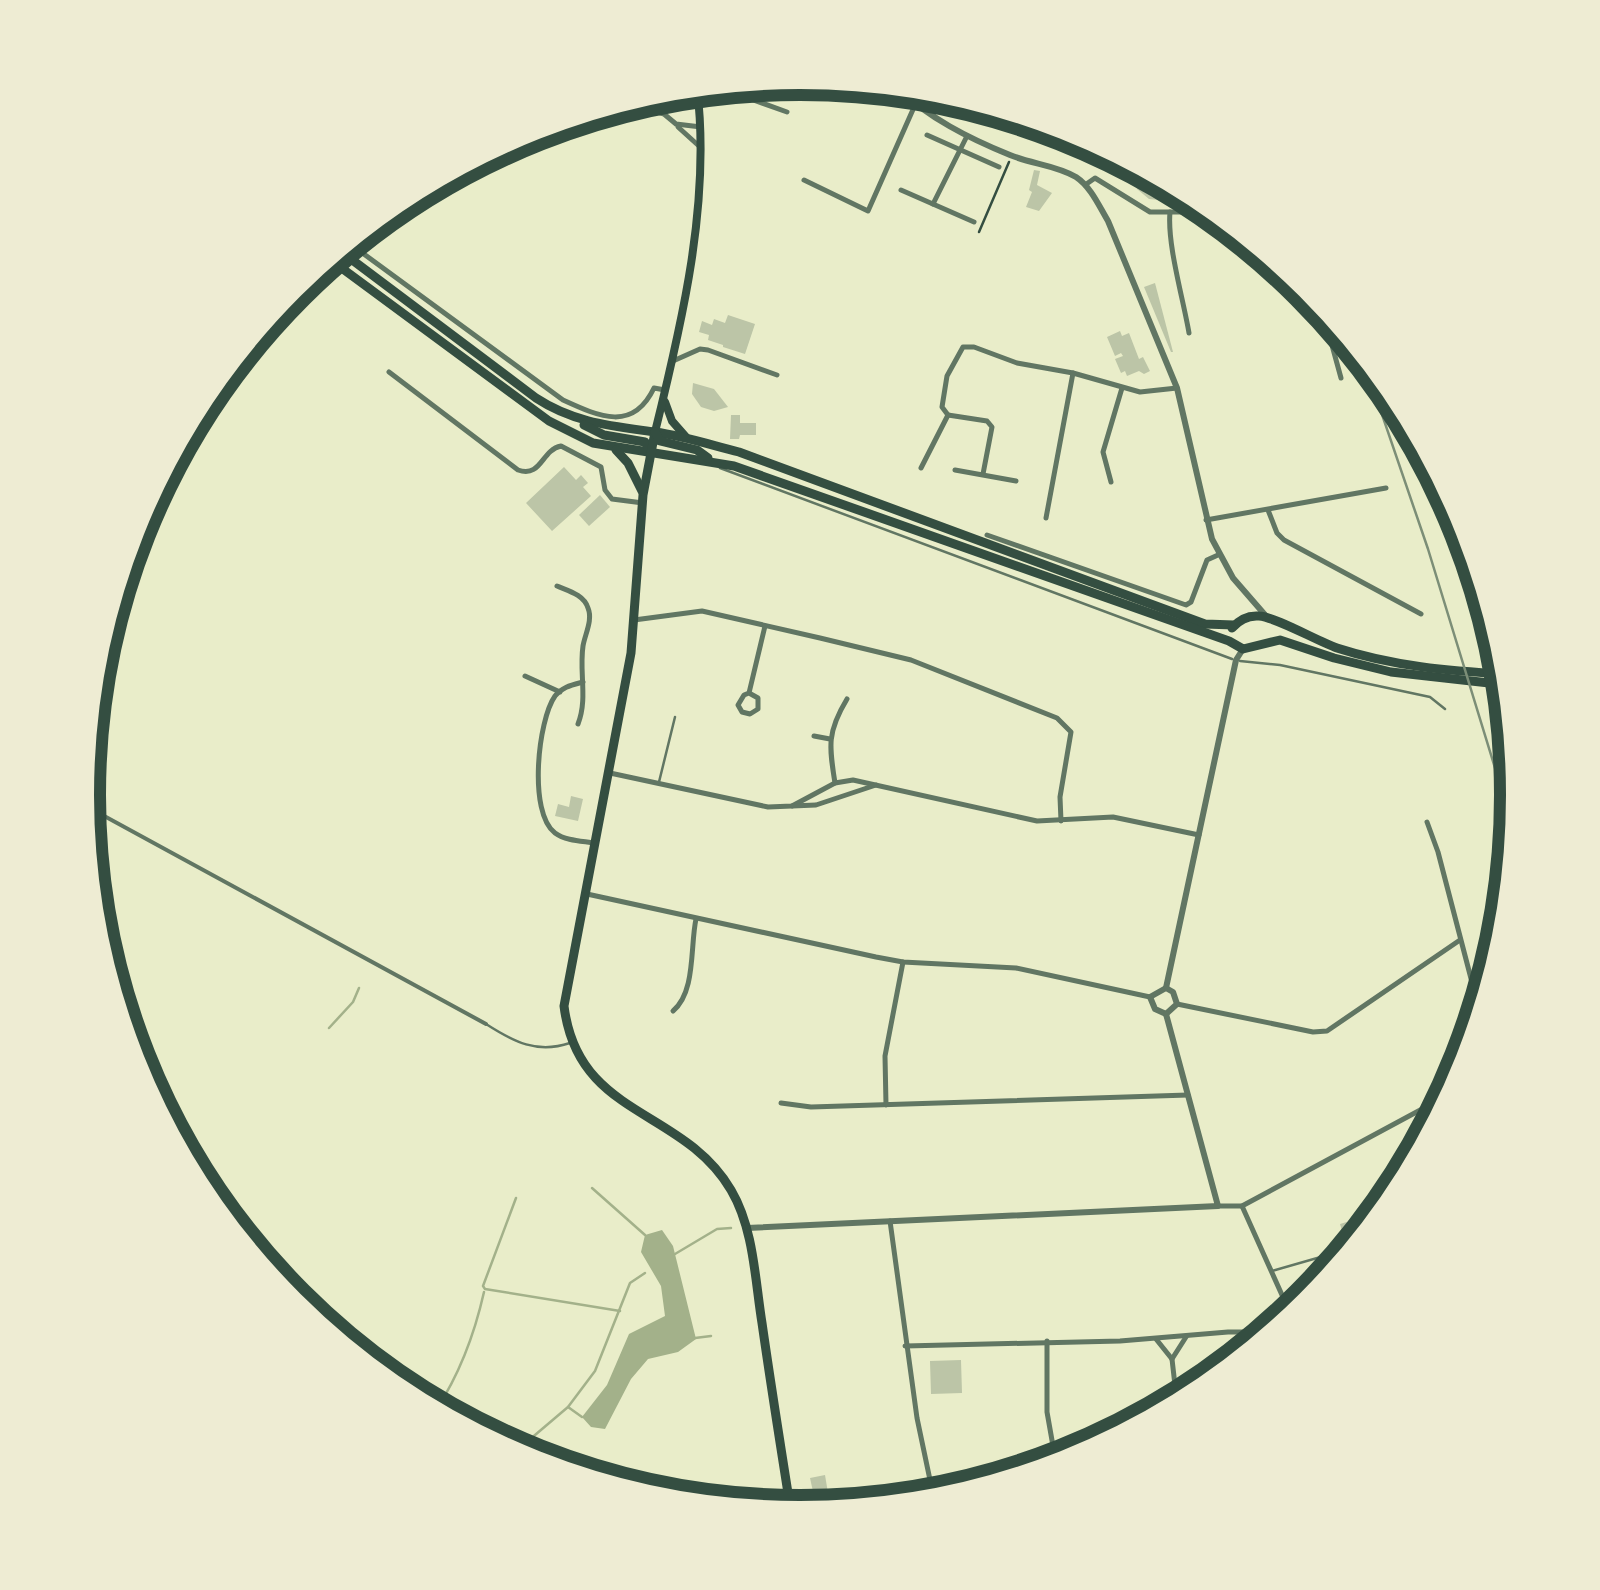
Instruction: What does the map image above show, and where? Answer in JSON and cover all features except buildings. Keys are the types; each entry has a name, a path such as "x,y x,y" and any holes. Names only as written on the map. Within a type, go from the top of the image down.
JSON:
{"highway":[{"path":"351,259 550,407 571,416 603,426 687,438 739,452 1205,624 1258,616 1338,648 1392,662 1489,673"},
{"path":"340,267 549,421 593,443 613,449 712,460 1230,641 1243,649 1268,640 1290,642 1392,672 1491,683"},
{"path":"571,416 596,432 646,442 650,454"},
{"path":"655,432 643,499 634,620 610,773 564,994 571,1042 590,1075 677,1135 718,1172 738,1202 747,1228 788,1495"},
{"path":"655,432 660,441 697,450 712,460"},
{"path":"613,449 628,463 643,499"},
{"path":"1268,640 1272,633 1270,620"},
{"path":"1230,641 1238,622"}],"main road":[{"path":"655,432 672,362 701,188 699,103"},
{"path":"664,394 672,421 687,438"}],"street":[{"path":"745,97 788,112"},
{"path":"804,180 868,211 916,105 967,136 1012,156 1062,171 1086,185 1108,221 1177,388 1206,520 1218,554 1270,620"},
{"path":"653,111 664,114 702,147"},
{"path":"676,124 702,127"},
{"path":"927,135 998,168"},
{"path":"933,204 967,136"},
{"path":"1086,185 1095,178 1150,212 1187,212"},
{"path":"901,190 974,222"},
{"path":"1170,212 1168,235 1175,254 1188,332"},
{"path":"360,251 532,380 573,405 615,417 642,408 654,388 664,394"},
{"path":"1330,338 1341,378"},
{"path":"984,474 992,427 987,421 948,414 942,407 944,384 963,347 1140,392 1177,388"},
{"path":"672,362 700,349 778,375"},
{"path":"389,372 518,470 536,470 552,448 561,446 601,466 605,490 612,499 643,499"},
{"path":"504,374 532,380"},
{"path":"1046,518 1073,374"},
{"path":"1111,482 1103,452 1122,388"},
{"path":"921,468 948,414"},
{"path":"955,470 1016,482"},
{"path":"1206,520 1386,488"},
{"path":"1268,510 1284,540 1421,614"},
{"path":"987,535 1186,604 1192,602 1208,560 1218,554"},
{"path":"557,586 582,598 590,618 582,655 584,700 578,724"},
{"path":"1238,622 1248,608 1249,596"},
{"path":"634,620 702,611 911,660 1066,724 1071,742 1060,798 1061,821"},
{"path":"749,693 765,626"},
{"path":"1166,988 1236,660 1243,649"},
{"path":"524,676 560,692"},
{"path":"583,682 560,692 552,703 538,770 540,807 555,833 594,843"},
{"path":"749,693 758,703 755,712 747,714 738,704 749,693"},
{"path":"835,783 830,739 834,721 847,698"},
{"path":"814,736 830,739"},
{"path":"610,773 768,807 816,805 879,784"},
{"path":"792,806 835,783 853,780 1037,821 1113,817 1199,835"},
{"path":"100,814 486,1024"},
{"path":"1426,822 1438,852 1473,987"},
{"path":"584,894 903,962 1049,972 1150,997"},
{"path":"673,1010 679,1006 688,975 696,919"},
{"path":"1177,1004 1327,1032 1460,940"},
{"path":"886,1105 884,1064 903,962"},
{"path":"1150,997 1166,988 1173,992 1177,1004"},
{"path":"1150,997 1154,1009 1166,1014"},
{"path":"1166,1014 1177,1004"},
{"path":"1166,1014 1218,1206"},
{"path":"781,1103 812,1108 1188,1095"},
{"path":"747,1228 1242,1206 1427,1106"},
{"path":"1242,1206 1284,1300"},
{"path":"890,1221 905,1346 931,1483"},
{"path":"905,1346 1186,1338 1248,1332"},
{"path":"1172,1358 1186,1338"},
{"path":"1156,1339 1172,1358 1175,1386"},
{"path":"1047,1341 1047,1412 1053,1448"}],"lane":[{"path":"712,460 724,472 1236,660 1280,665 1430,697 1445,709"},
{"path":"659,784 675,716"},
{"path":"486,1024 531,1048 555,1048 571,1042"},
{"path":"1271,1271 1328,1255"}],"path":[{"path":"979,232 1012,156"}],"shaded area":[{"path":"662,1230 673,1246 696,1339 678,1352 648,1359 631,1379 605,1429 591,1427 582,1417 607,1385 629,1334 665,1316 661,1286 641,1252 645,1235"}],"waterway":[{"path":"981,119 999,124"},
{"path":"329,1028 353,1002 359,988"},
{"path":"592,1188 645,1235"},
{"path":"516,1198 485,1289 620,1311"},
{"path":"675,1254 717,1229 731,1228"},
{"path":"568,1407 595,1371 630,1283 645,1273"},
{"path":"443,1397 465,1353 484,1292"},
{"path":"695,1338 711,1336"},
{"path":"529,1440 568,1407 582,1417"}],"railway":[{"path":"1377,399 1428,549 1500,783"}]}
